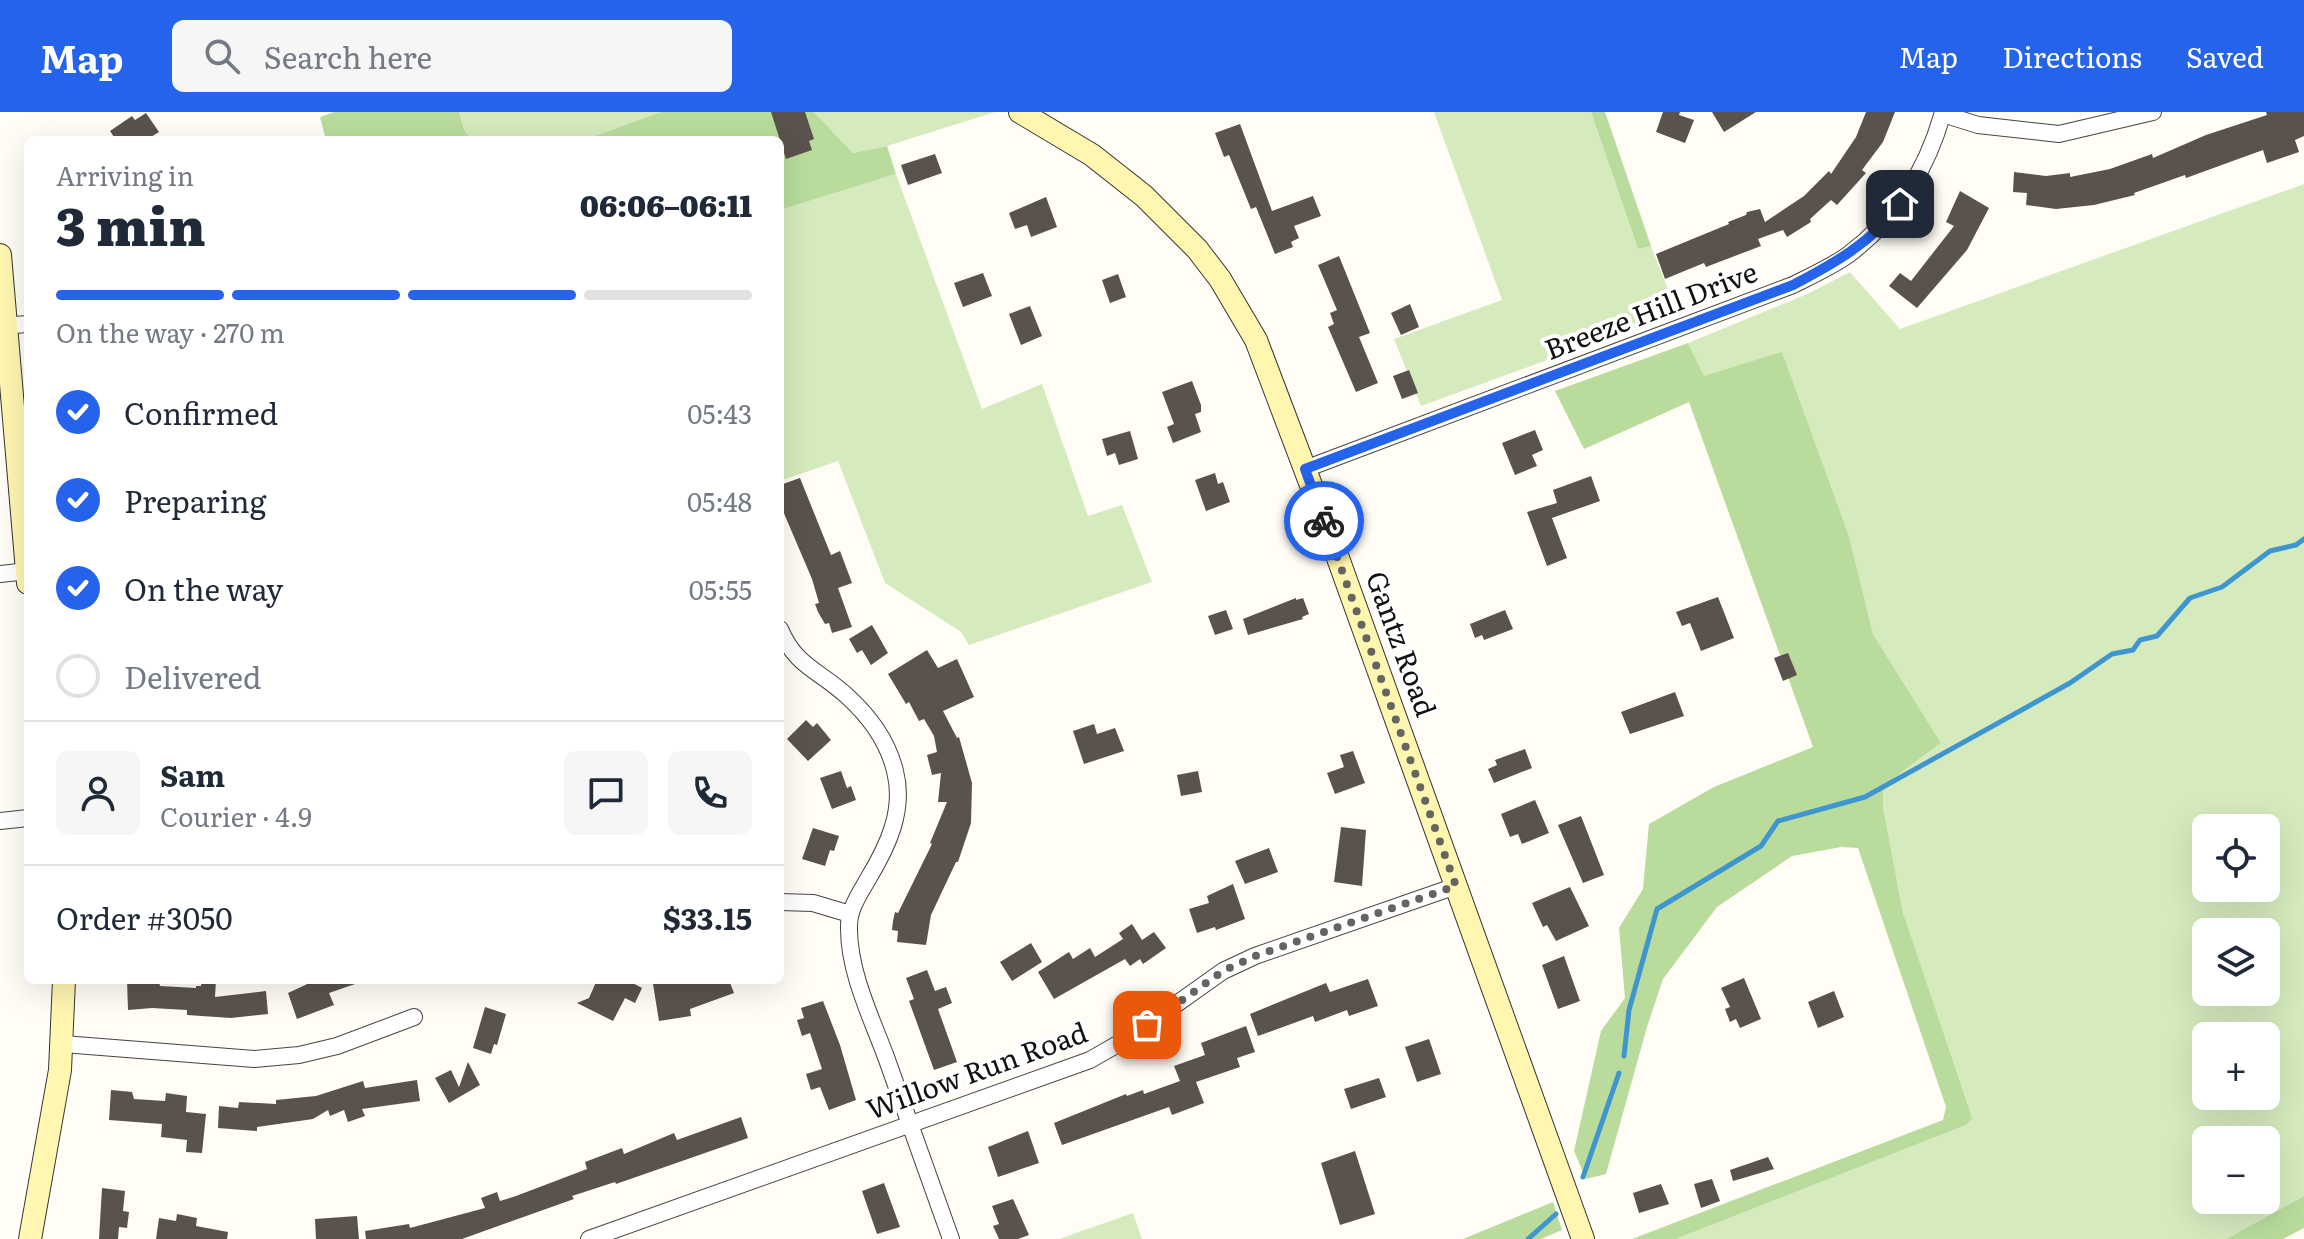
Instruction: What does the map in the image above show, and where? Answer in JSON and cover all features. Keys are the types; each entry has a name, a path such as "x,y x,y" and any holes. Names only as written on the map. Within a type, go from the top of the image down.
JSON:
{"main road":[{"name":"Gantz Road","path":"1020,112 1092,155 1144,196 1197,249 1220,279 1256,340 1583,1239"},
{"path":"0,255 11,325 24,514"},
{"path":"30,1239 63,1044 64,984"}],"street":[{"path":"1943,113 1978,125 2059,134 2153,112"},
{"name":"Breeze Hill Drive","path":"1305,469 1793,285 1847,256 1889,219 1910,190 1928,157 1943,113"},
{"path":"0,574 24,572"},
{"path":"784,638 805,666 846,695 874,725 895,770 899,792 897,817 885,849 850,914 848,931 858,979 951,1239"},
{"path":"0,821 24,818"},
{"name":"Willow Run Road","path":"589,1239 1090,1060 1130,1037 1223,971 1255,956 1456,886"},
{"path":"784,902 813,903 850,914"},
{"path":"63,1044 254,1059 299,1055 337,1046 414,1017"}],"green space":[{"path":"334,112 459,112 469,136 325,136 320,117"},
{"path":"459,112 659,112 595,136 469,136"},
{"path":"661,112 814,112 853,153 887,146 896,174 784,209 784,136 595,136"},
{"path":"814,112 995,112 887,146 853,153"},
{"path":"1434,112 1591,112 1638,249 1651,246 1677,313 1421,406 1394,339 1502,300"},
{"path":"1591,112 1605,112 1651,246 1638,249"},
{"path":"896,174 982,409 1042,384 1088,516 1122,505 1152,582 969,645 961,632 885,583 838,461 784,480 784,209"},
{"path":"2304,184 2304,1196 2280,1209 2280,1126 2192,1126 2192,1214 2271,1214 2226,1239 1676,1239 1966,1125 1903,913 1883,807 1883,786 1941,743 1873,634 1849,536 1782,353 1704,377 1688,343 1805,295 1850,272 1900,329"},
{"path":"1688,343 1704,376 1782,352 1849,536 1873,634 1941,743 1883,786 1883,807 1903,913 1972,1118 1966,1125 1676,1239 1632,1239 1943,1120 1946,1107 1858,848 1841,847 1792,856 1717,907 1663,979 1606,1174 1586,1179 1574,1151 1601,1031 1625,998 1619,928 1643,889 1649,824 1714,787 1813,747 1689,402 1584,449 1555,391"},
{"path":"2304,1196 2304,1228 2283,1239 2226,1239 2271,1214 2280,1214 2280,1209"},
{"path":"1553,1202 1562,1230 1541,1239 1463,1239"},
{"path":"1133,1213 1142,1239 1059,1239"}],"building":[{"path":"771,112 805,112 814,139 809,141 812,150 786,159 784,136 779,136"},
{"path":"1663,112 1680,112 1679,115 1694,120 1685,143 1656,132"},
{"path":"1712,112 1756,112 1724,132"},
{"path":"1866,112 1895,112 1883,142 1862,170 1866,173 1837,205 1831,200 1810,219 1811,222 1787,237 1783,230 1758,239 1761,246 1706,267 1704,263 1665,279 1656,254 1729,224 1747,212 1760,209 1765,222 1804,196 1829,171 1831,174 1856,137"},
{"path":"2266,112 2304,112 2304,136 2295,140 2299,152 2267,163 2263,150 2135,195 2094,205 2056,209 2026,205 2027,193 2013,192 2014,172 2046,176 2070,173 2070,177 2110,169 2152,154 2153,158 2206,135 2267,115"},
{"path":"146,113 159,132 152,136 113,136 110,131 132,116 135,120"},
{"path":"1240,124 1272,211 1313,196 1321,216 1294,226 1299,238 1291,242 1293,247 1275,254 1256,207 1251,209 1229,155 1224,157 1215,133"},
{"path":"935,154 942,173 908,185 901,165"},
{"path":"1960,191 1989,208 1967,250 1917,308 1889,286 1900,273 1911,281 1954,226 1946,222"},
{"path":"1046,197 1057,227 1031,237 1027,225 1015,229 1009,213"},
{"path":"1339,256 1370,333 1359,337 1378,383 1356,392 1328,327 1334,324 1330,313 1337,310 1318,265"},
{"path":"983,273 992,296 963,307 954,283"},
{"path":"1118,274 1126,297 1110,303 1102,280"},
{"path":"1410,304 1419,327 1401,335 1391,313"},
{"path":"1030,306 1042,336 1021,345 1009,314"},
{"path":"1409,370 1418,393 1402,399 1393,376"},
{"path":"1192,381 1201,405 1201,412 1195,414 1201,432 1173,443 1167,427 1174,424 1162,392"},
{"path":"1535,430 1543,450 1532,455 1537,466 1515,475 1502,443"},
{"path":"1130,431 1138,459 1119,465 1115,453 1107,456 1102,439"},
{"path":"1215,473 1218,484 1223,482 1230,502 1206,511 1195,480"},
{"path":"1591,476 1600,501 1552,518 1567,558 1547,566 1527,512 1557,503 1553,490"},
{"path":"800,478 831,555 840,551 852,583 838,588 852,627 832,633 829,623 825,624 818,612 815,604 819,603 812,579 784,513 784,484"},
{"path":"1718,597 1734,638 1701,651 1690,623 1682,626 1676,612"},
{"path":"1303,598 1309,614 1303,619 1248,635 1243,619"},
{"path":"1226,610 1233,629 1215,635 1208,616"},
{"path":"1505,610 1513,629 1484,640 1482,635 1475,638 1470,624"},
{"path":"872,625 888,653 871,665 862,650 857,653 849,639"},
{"path":"927,650 938,668 957,659 974,697 943,711 959,737 972,783 971,823 958,862 931,915 926,945 897,942 898,931 892,930 893,921 932,844 947,802 938,802 941,773 932,775 927,755 937,752 934,736 924,719 919,721 909,702 906,704 888,674"},
{"path":"1788,653 1797,675 1783,681 1774,658"},
{"path":"1675,692 1684,716 1630,734 1621,712"},
{"path":"806,720 813,727 817,723 831,740 808,761 787,739"},
{"path":"1094,724 1097,734 1115,728 1124,751 1084,764 1073,731"},
{"path":"1525,749 1532,768 1494,783 1488,769 1497,765 1495,760"},
{"path":"1353,751 1365,783 1335,794 1327,773 1344,767 1340,755"},
{"path":"841,771 847,788 851,786 856,800 832,809 820,778"},
{"path":"1198,771 1202,792 1181,796 1177,775"},
{"path":"1535,800 1549,833 1522,844 1518,834 1510,837 1501,814"},
{"path":"1581,816 1604,875 1583,883 1558,825"},
{"path":"1341,827 1366,830 1362,886 1334,882"},
{"path":"813,828 839,836 825,866 802,859"},
{"path":"1269,848 1278,872 1245,884 1235,861"},
{"path":"1233,884 1245,919 1216,930 1215,927 1197,933 1189,909 1209,903 1207,896"},
{"path":"1570,887 1589,926 1556,941 1547,925 1543,927 1532,903"},
{"path":"1132,924 1142,940 1154,932 1166,948 1143,964 1140,959 1130,966 1125,959 1054,999 1038,972 1069,952 1073,959 1090,948 1095,957 1123,939 1119,933"},
{"path":"1031,943 1042,962 1012,981 1000,962"},
{"path":"1564,956 1580,1001 1558,1009 1542,965"},
{"path":"927,970 935,991 946,987 952,1003 938,1009 957,1062 934,1070 909,1001 914,999 906,978"},
{"path":"1744,978 1761,1019 1740,1028 1736,1019 1730,1022 1725,1009 1730,1007 1721,988"},
{"path":"1368,979 1378,1006 1349,1016 1347,1010 1315,1022 1313,1016 1258,1036 1250,1014 1326,983 1330,992"},
{"path":"127,984 196,988 201,984 216,984 215,997 266,991 268,1014 231,1018 187,1015 187,1010 128,1010"},
{"path":"307,984 355,984 329,993 334,1005 297,1019 288,993"},
{"path":"595,984 634,984 642,988 635,1003 625,998 613,1021 577,1003 589,998"},
{"path":"653,984 731,984 734,993 690,1009 691,1016 659,1021"},
{"path":"1834,991 1844,1017 1818,1028 1808,1002"},
{"path":"823,1001 856,1100 829,1110 820,1087 811,1090 806,1074 822,1069 810,1033 802,1036 797,1020 804,1018 801,1008"},
{"path":"485,1007 506,1014 497,1045 494,1044 491,1054 473,1048"},
{"path":"1246,1026 1255,1052 1237,1058 1240,1067 1196,1082 1204,1103 1172,1115 1169,1107 1062,1145 1054,1123 1126,1094 1143,1090 1144,1094 1180,1081 1174,1066 1205,1055 1201,1043"},
{"path":"1429,1039 1441,1074 1417,1082 1405,1047"},
{"path":"468,1062 480,1085 449,1103 435,1078 451,1070 459,1087"},
{"path":"1379,1078 1386,1097 1351,1109 1344,1089"},
{"path":"417,1080 420,1101 362,1109 365,1116 348,1122 344,1110 330,1116 328,1110 313,1119 257,1127 257,1131 218,1128 219,1106 238,1108 239,1102 276,1104 276,1100 316,1096 363,1081 365,1088"},
{"path":"111,1090 132,1092 134,1099 165,1101 166,1093 187,1096 186,1112 206,1114 202,1153 186,1152 187,1140 161,1137 162,1124 109,1120"},
{"path":"741,1117 748,1138 572,1196 574,1199 462,1239 366,1239 365,1231 409,1224 410,1228 485,1208 481,1198 497,1192 500,1201 587,1169 585,1162 622,1148 624,1154 674,1133 677,1140"},
{"path":"1028,1131 1039,1163 998,1177 988,1147"},
{"path":"1355,1151 1375,1214 1340,1225 1321,1163"},
{"path":"1768,1157 1774,1169 1733,1181 1730,1170"},
{"path":"1712,1179 1720,1201 1701,1208 1694,1184"},
{"path":"884,1183 900,1227 877,1234 862,1191"},
{"path":"1661,1184 1669,1204 1639,1213 1633,1193"},
{"path":"102,1188 125,1191 123,1211 129,1212 127,1228 119,1227 118,1239 99,1239"},
{"path":"1013,1199 1029,1235 1018,1239 999,1239 993,1226 999,1224 992,1206"},
{"path":"177,1214 197,1218 196,1226 228,1232 227,1239 156,1239 159,1218 176,1221"},
{"path":"357,1216 359,1239 316,1239 315,1219"}],"waterway":[{"path":"1624,1056 1629,1010 1657,909 1761,846 1778,821 1865,797 2070,683 2112,654 2133,650 2140,640 2157,636 2190,598 2222,587 2270,551 2296,545 2304,539"},
{"path":"1583,1177 1619,1073"},
{"path":"1528,1239 1556,1214"}],"way so far":[{"path":"1147,1025 1223,971 1255,956 1456,886 1324,521"}],"route":[{"path":"1324,521 1305,469 1793,285 1847,256 1889,219 1900,204"}]}
